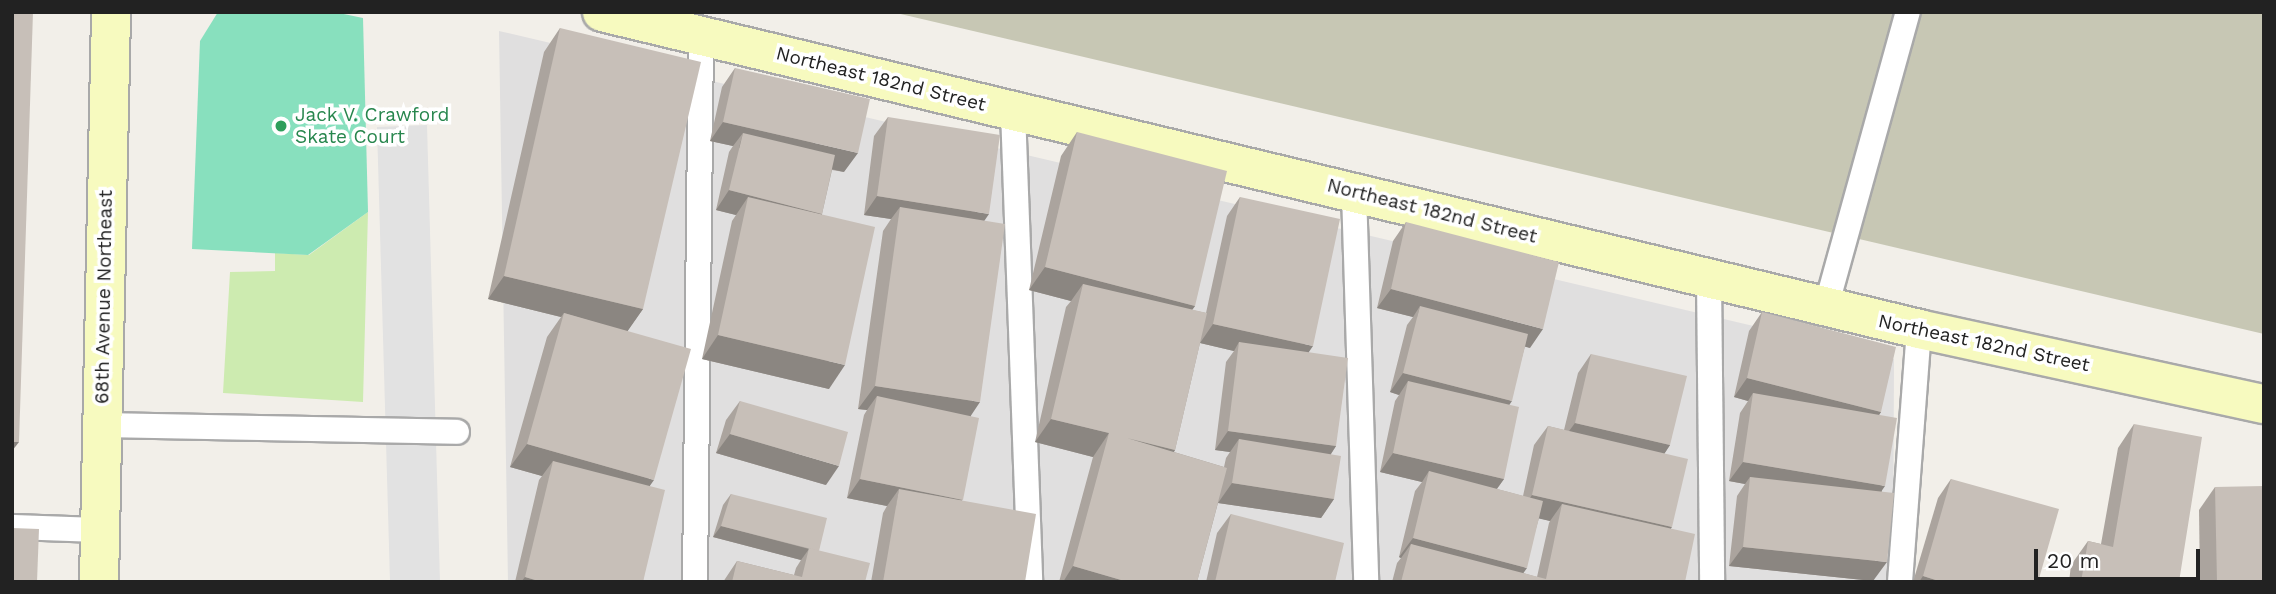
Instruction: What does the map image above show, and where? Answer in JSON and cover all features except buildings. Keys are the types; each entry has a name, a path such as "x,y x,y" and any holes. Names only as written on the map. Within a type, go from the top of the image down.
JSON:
{"street":[{"name":"68th Avenue Northeast","path":"99,582 111,12"},
{"name":"Northeast 182nd Street","path":"602,12 1919,329 2264,404"}],"lane":[{"path":"1826,307 1908,12"},
{"path":"695,582 701,36"},
{"path":"1013,111 1030,582"},
{"path":"1354,192 1366,582"},
{"path":"1709,278 1712,582"},
{"path":"1900,582 1919,329"},
{"path":"101,425 457,432"},
{"path":"12,527 100,530"}],"shaded area":[{"path":"892,12 2264,12 2264,334"},
{"path":"499,31 1894,359 1893,582 508,582"},
{"path":"427,125 440,582 390,582 377,127"}],"green space":[{"name":"Jack V. Crawford Skate Court","path":"218,12 334,12 363,18 368,212 308,255 192,249 200,41"},
{"path":"368,212 363,402 223,393 230,272 275,271 275,253 309,255"}],"place":[{"name":"Jack V. Crawford Skate Court","path":"281,126"}]}
